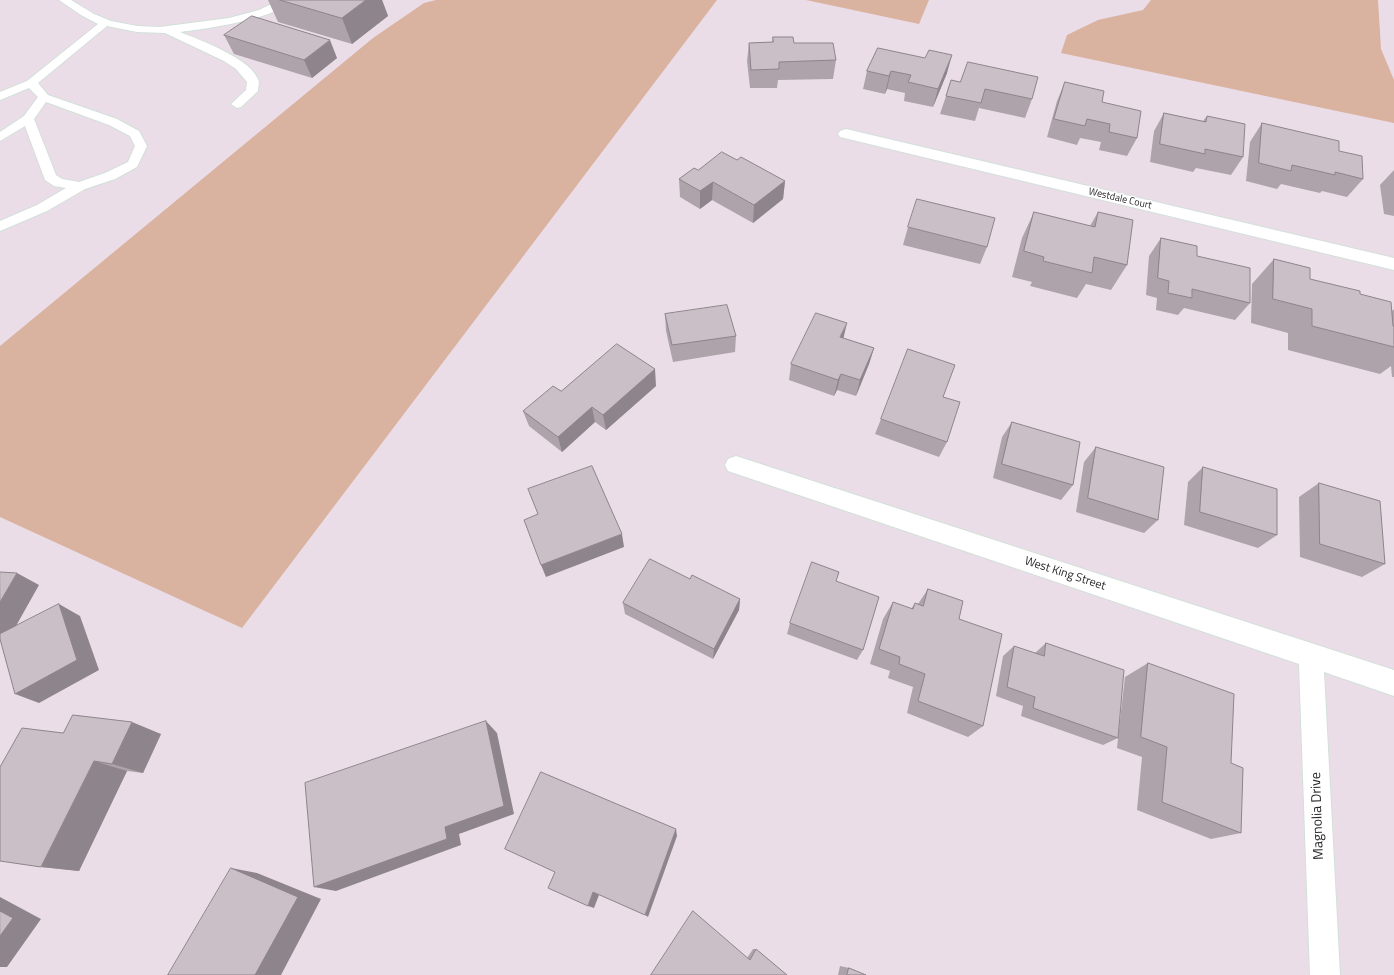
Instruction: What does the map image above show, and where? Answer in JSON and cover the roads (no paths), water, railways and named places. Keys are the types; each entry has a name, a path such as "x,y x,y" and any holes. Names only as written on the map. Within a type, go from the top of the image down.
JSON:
{"street":[{"name":"Westdale Court","path":"846,134 1394,264"},
{"name":"West King Street","path":"736,465 1394,683"},
{"name":"Magnolia Drive","path":"1311,656 1325,975"}],"lane":[{"path":"64,0 105,23 130,28 166,30 251,15 282,4 287,0"},
{"path":"0,96 31,82 105,23"},
{"path":"166,30 225,57 246,71 253,82 252,91 237,104"},
{"path":"0,226 42,208 80,186 110,176 132,164 141,146 135,134 114,122 44,97 31,82"},
{"path":"0,137 28,119 44,97"},
{"path":"28,119 50,176 59,183 80,186"}]}
